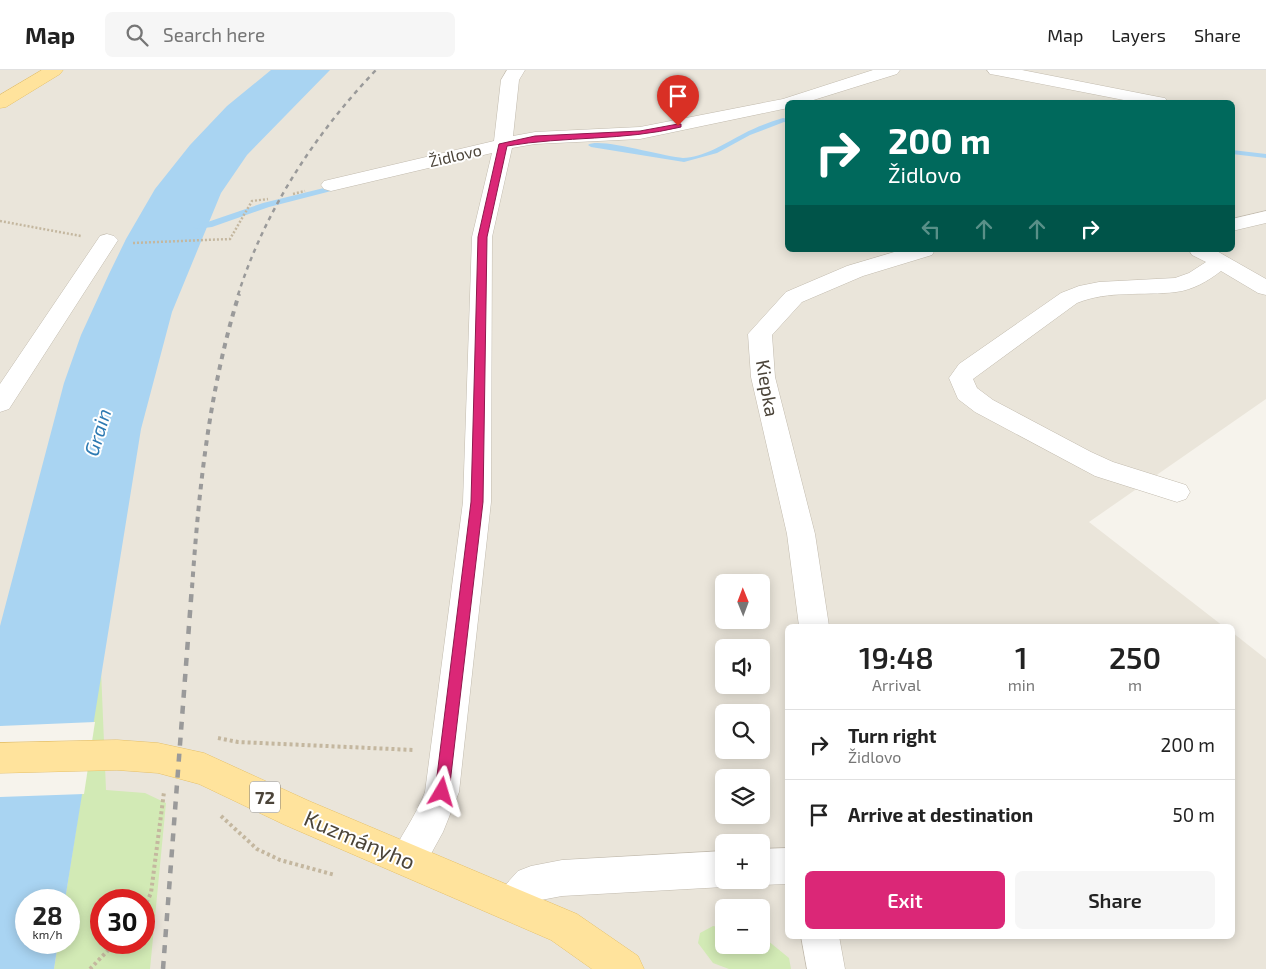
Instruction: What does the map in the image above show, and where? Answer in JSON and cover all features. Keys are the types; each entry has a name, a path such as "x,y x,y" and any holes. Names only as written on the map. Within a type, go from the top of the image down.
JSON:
{"main road":[{"path":"0,104 54,70"},
{"name":"Kuzmányho","path":"0,758 117,755 158,758 204,769 297,813 564,927 625,969"}],"street":[{"path":"408,859 431,820 442,792 477,502 482,237 503,144 510,80 516,70"},
{"name":"Židlovo","path":"798,100 891,70"},
{"path":"996,70 1149,100"},
{"name":"Židlovo","path":"331,185 535,138 640,133 785,104"},
{"path":"1235,224 1266,217"},
{"path":"0,403 110,241"},
{"name":"Kiepka","path":"814,624 801,534 763,377 760,334 794,297 856,271 918,252"},
{"path":"1204,252 1266,288"},
{"path":"1177,492 1104,469 1082,459 984,406 967,393 961,378 967,370 1069,298 1087,291 1099,289 1177,286 1197,278 1221,262"},
{"path":"770,867 785,866"},
{"path":"513,904 531,884 562,878 715,870"},
{"path":"821,939 826,969"}],"path":[{"path":"0,221 110,241 224,241 233,236 250,204 256,199 268,199"},
{"path":"210,736 238,742 447,752"},
{"path":"156,788 170,791"},
{"path":"152,889 164,789"},
{"path":"217,812 256,849 280,860 335,874"},
{"path":"90,969 104,954"}],"shaded area":[{"path":"0,70 1266,70 1266,399 1089,522 1220,624 785,624 785,939 1235,939 1235,635 1266,659 1266,969 0,969"}],"green space":[{"path":"101,670 106,790 145,793 166,803 155,917 155,889 90,889 90,954 151,954 150,969 54,969 56,954 80,954 80,889 67,889"},
{"path":"715,926 715,954 770,954 770,942 789,958 791,969 729,969 713,963 698,943 700,933"}],"water":[{"name":"Grain","path":"271,70 330,70 247,155 221,193 172,312 141,429 67,889 15,889 15,954 56,954 54,969 0,969 0,626 64,383 81,335 126,239 155,189 190,145 227,106"}],"pier":[{"path":"95,722 84,794 0,797 0,726"}],"waterway":[{"path":"591,145 684,160 715,152 748,134 785,120"},
{"path":"1235,152 1266,156"},
{"path":"197,227 209,225 266,205 336,187"}],"railway":[{"path":"238,295 262,233 294,175 332,120 376,70"},
{"path":"192,588 198,513 207,439 220,366 239,294"},
{"path":"163,969 192,586"}],"route":[{"path":"442,792 477,502 482,237 503,144 535,138 640,133 678,126"}]}
